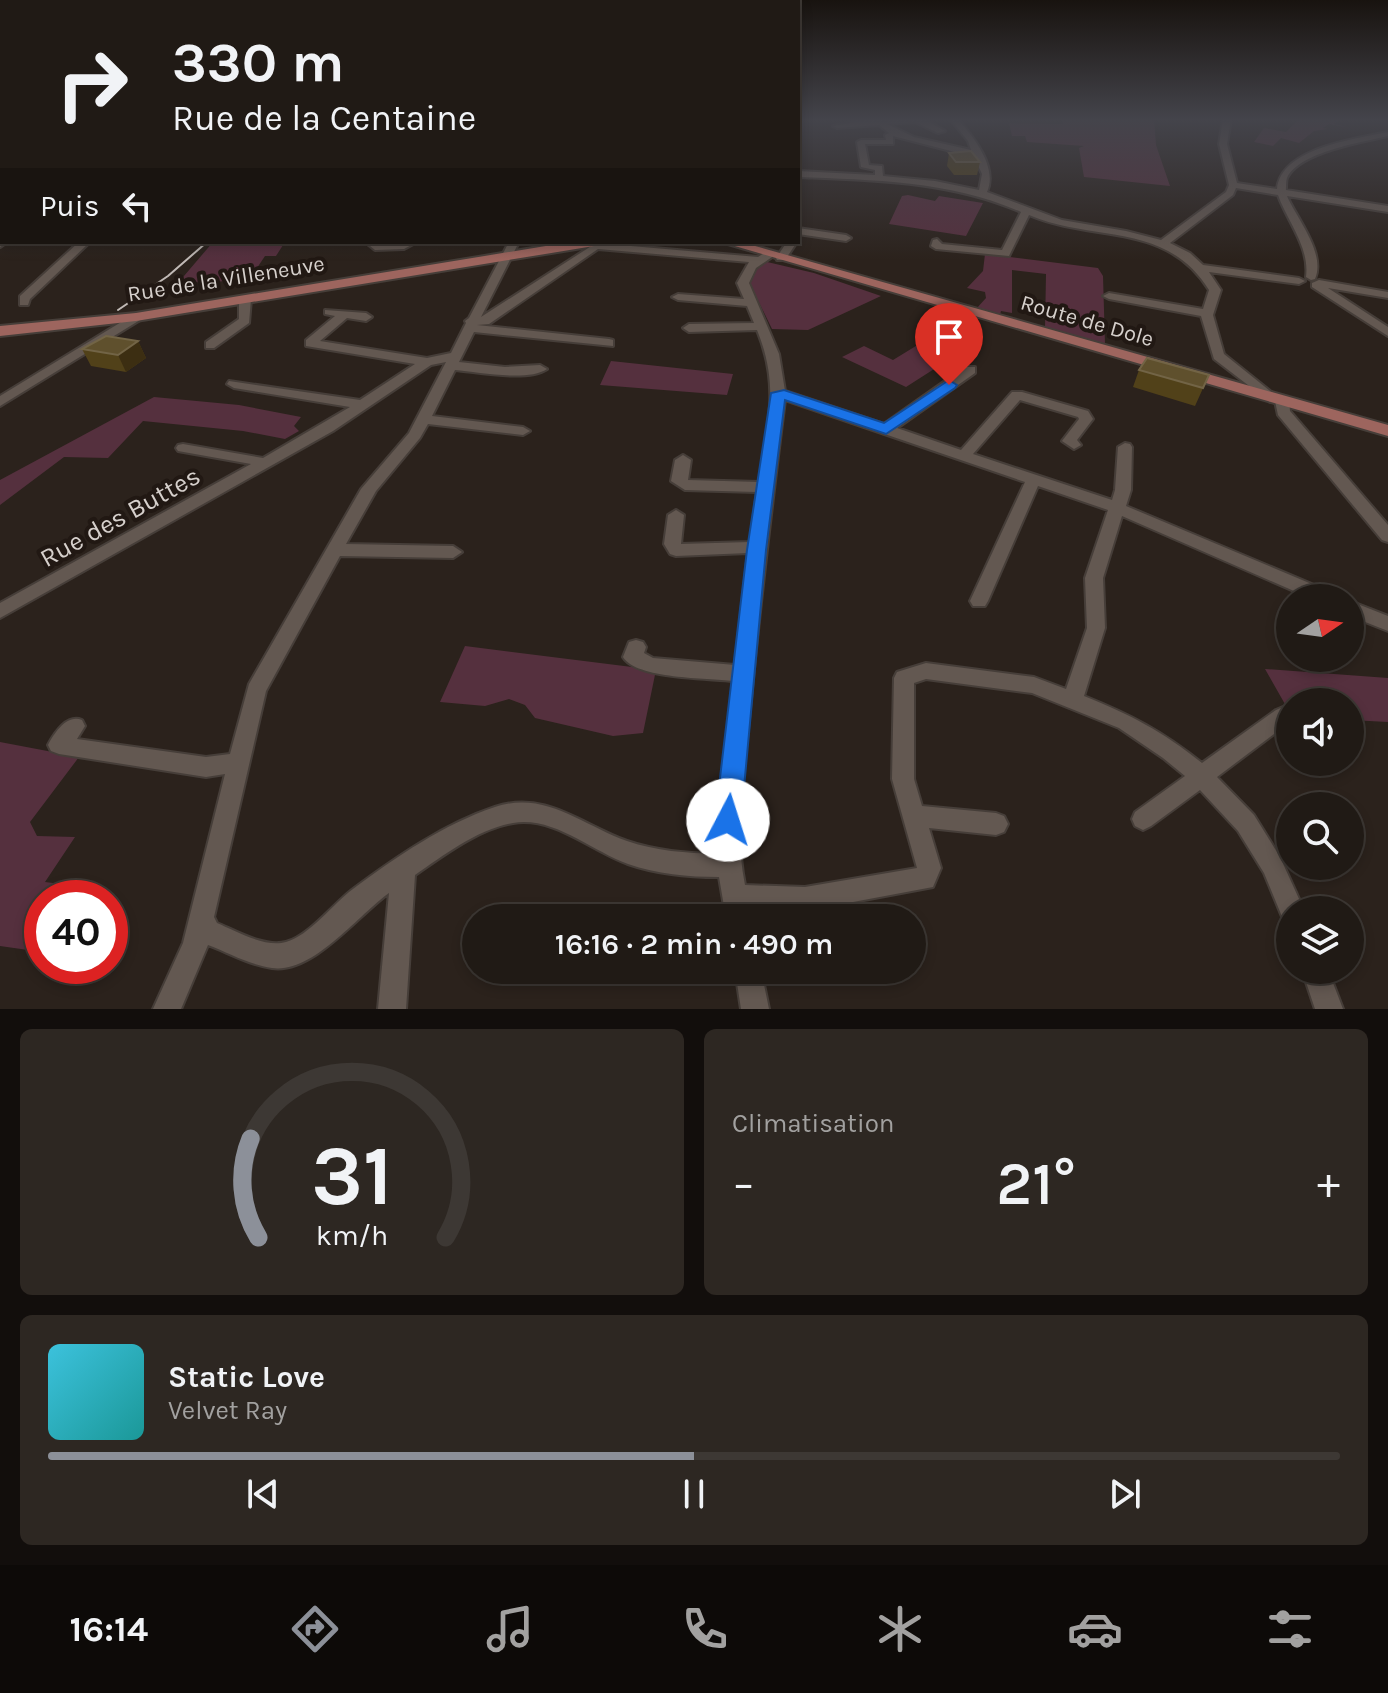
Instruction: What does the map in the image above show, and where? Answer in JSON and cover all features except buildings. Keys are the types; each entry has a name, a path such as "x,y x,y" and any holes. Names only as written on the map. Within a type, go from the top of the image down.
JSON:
{"main road":[{"name":"Rue de la Villeneuve","path":"0,331 136,317 510,250 595,244"},
{"name":"Route de Dole","path":"732,244 769,258 1231,378 1276,399 1388,431"}],"street":[{"path":"865,166 879,168 880,178"},
{"path":"981,194 986,187 983,166"},
{"path":"1163,243 1228,195 1233,185 1228,166"},
{"path":"1290,166 1283,174 1281,190 1307,247 1313,272 1311,281"},
{"path":"800,174 921,181 981,194 1057,222 1138,234 1180,233"},
{"path":"1233,185 1281,190 1388,209"},
{"path":"937,242 936,246 1005,254 1027,210"},
{"path":"800,231 846,238"},
{"path":"1138,234 1163,243 1203,268 1311,281 1388,295"},
{"path":"24,303 24,298 83,244"},
{"path":"372,244 375,247 408,244"},
{"path":"469,324 485,321 595,244 769,258"},
{"path":"736,904 729,865 728,820 757,547 779,393 773,354 744,278 789,244"},
{"path":"167,1009 195,945 256,690 378,476 415,435 469,324 510,250"},
{"path":"1203,268 1215,290 1207,313 1218,356 1231,378"},
{"path":"1311,281 1388,332"},
{"path":"683,295 751,303"},
{"path":"1109,296 1207,313"},
{"path":"210,345 245,320 245,299"},
{"path":"329,312 366,317"},
{"path":"345,314 310,343 427,362"},
{"path":"0,402 136,317"},
{"path":"469,324 609,343"},
{"path":"689,328 761,326"},
{"name":"Rue des Buttes","path":"0,611 263,464 363,405 427,362 451,361 505,371 540,369"},
{"path":"886,429 970,370"},
{"path":"234,384 363,405"},
{"path":"779,393 1115,507 1294,584"},
{"path":"964,455 1017,395 1083,414 1086,419 1069,441 1074,445"},
{"path":"1276,399 1283,412 1388,536"},
{"path":"423,419 523,431"},
{"path":"1073,700 1096,628 1094,578 1123,490 1125,447"},
{"name":"Rue des Buttes","path":"183,448 252,459 263,464"},
{"path":"683,460 679,481 685,485 765,487"},
{"path":"979,601 1034,479"},
{"path":"676,515 672,544 676,550 757,547"},
{"path":"334,550 453,552"},
{"path":"1364,614 1388,624"},
{"path":"636,647 633,657 650,665 742,674"},
{"path":"762,904 924,879 929,868 903,779 904,678 926,671 1034,685 1126,722 1201,776 1246,823 1272,865 1286,896"},
{"path":"1143,819 1276,721"},
{"path":"75,726 59,745 206,767 239,762"},
{"path":"202,919 208,932 281,956 293,953 360,899 477,825 519,811 537,811 556,817 609,845 651,859 679,865 729,865"},
{"path":"916,816 996,824"},
{"path":"392,1009 403,872"},
{"path":"751,984 755,1009"},
{"path":"1320,984 1329,1009"}],"shaded area":[{"path":"1082,166 1163,166 1170,186 1084,177"},
{"path":"902,196 935,201 939,196 983,203 966,236 889,224"},
{"path":"211,244 284,244 276,256 265,256 257,268 239,270 230,281 178,283"},
{"path":"985,254 1098,268 1103,276 1105,344 1045,328 1046,274 1012,270 1012,313 1001,311 1000,315 976,309 986,298 985,292 967,288 983,271"},
{"path":"763,261 814,273 881,296 808,330 772,329 750,284 750,276"},
{"path":"942,330 969,334 933,359 942,364 906,387 842,357 864,346 893,360"},
{"path":"611,361 733,374 727,395 600,385"},
{"path":"154,397 239,405 301,417 294,426 299,431 285,439 243,431 143,421 108,458 64,457 0,505 0,480"},
{"path":"465,646 656,670 643,733 613,736 535,718 525,705 509,699 485,706 440,702"},
{"path":"1265,669 1388,678 1388,722 1364,721 1364,688 1276,688"},
{"path":"0,742 79,757 30,822 37,836 75,837 46,880 24,880 24,949 0,946"}],"railway":[{"path":"118,310 168,276 205,244"}],"route":[{"path":"728,820 756,550 779,393 886,429 949,385"}]}
